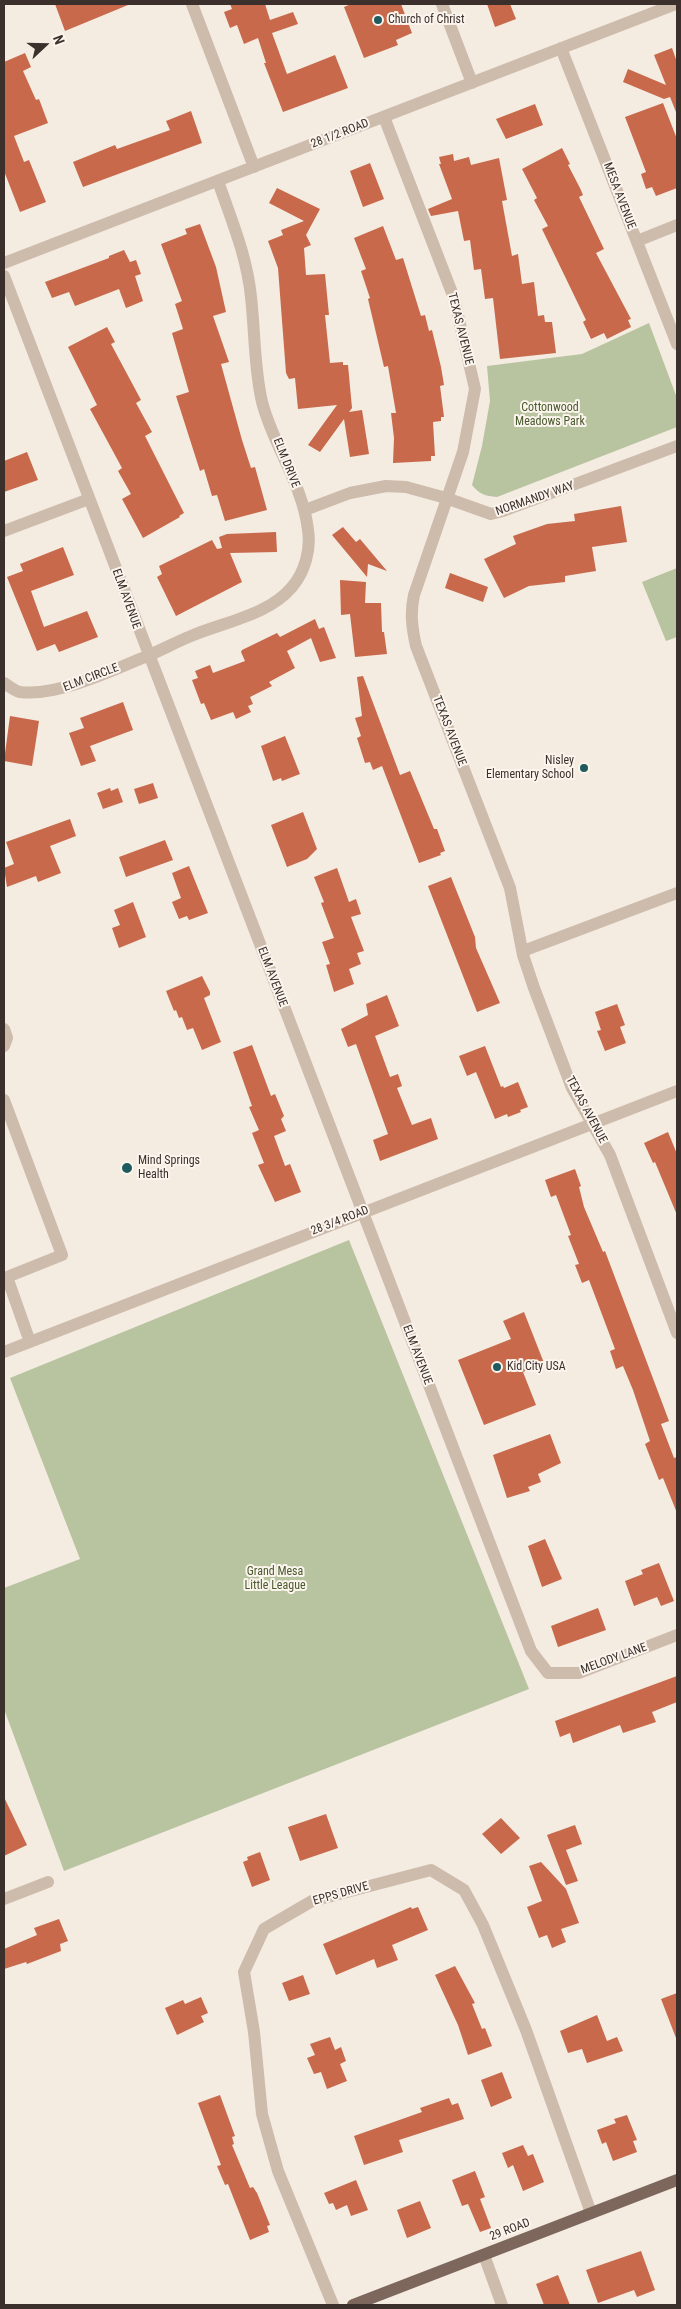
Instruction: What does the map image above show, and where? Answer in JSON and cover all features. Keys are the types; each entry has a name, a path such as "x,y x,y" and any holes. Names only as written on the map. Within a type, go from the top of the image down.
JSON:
{"main road":[{"name":"29 ROAD","path":"353,2305 677,2180"}],"street":[{"path":"192,4 254,167"},
{"path":"442,4 472,83"},
{"name":"28 1/2 ROAD","path":"4,263 676,4"},
{"name":"MESA AVENUE","path":"561,48 677,344"},
{"name":"TEXAS AVENUE","path":"384,117 454,298 476,389 463,452 414,595 411,608 416,646 510,888 522,951 572,1088 610,1155 677,1332"},
{"name":"ELM DRIVE","path":"148,656 191,636 263,608 281,598 293,586 306,560 309,531 305,510 263,403 258,378 247,269 239,239 218,181"},
{"path":"637,241 677,225"},
{"name":"ELM AVENUE","path":"4,276 148,656 531,1651 548,1672"},
{"name":"NORMANDY WAY","path":"305,510 350,493 386,486 406,487 446,498 491,514 504,512 677,446"},
{"path":"4,531 89,499"},
{"name":"ELM CIRCLE","path":"4,683 20,692 56,690 148,656"},
{"path":"522,951 677,893"},
{"path":"4,1029 7,1038 4,1046"},
{"name":"28 3/4 ROAD","path":"4,1352 677,1091"},
{"path":"4,1102 62,1255 5,1277 30,1342"},
{"name":"MELODY LANE","path":"548,1672 579,1673 677,1635"},
{"name":"EPPS DRIVE","path":"333,2305 278,2171 262,2114 254,2032 244,1972 264,1929 312,1901 431,1870 464,1890 484,1925 526,2030 591,2213"},
{"path":"4,1899 48,1882"},
{"path":"484,2254 502,2305"}],"green space":[{"name":"Cottonwood Meadows Park","path":"649,323 677,398 677,427 497,497 477,491 472,485 482,446 490,401 487,366 582,354"},
{"path":"677,568 677,637 666,641 642,582"},
{"name":"Grand Mesa Little League","path":"349,1240 529,1689 64,1871 4,1709 4,1588 80,1559 10,1378"}],"building":[{"path":"55,4 128,4 128,5 65,31"},
{"path":"230,4 265,4 270,20 293,12 298,24 272,33 287,74 335,55 348,88 283,112 264,63 266,63 258,38 244,44 237,25 230,28 224,12 232,9"},
{"name":"Church of Christ","path":"351,4 401,4 412,33 396,40 398,45 364,58 344,7"},
{"path":"487,4 510,4 516,19 495,27"},
{"path":"672,48 677,62 676,112 670,97 664,99 623,82 628,69 666,85 654,55"},
{"path":"25,53 31,67 23,71 36,100 39,99 48,123 14,136 24,162 29,160 46,202 20,212 4,171 4,62"},
{"path":"663,103 677,139 677,188 656,196 652,187 646,189 641,174 646,172 625,117"},
{"path":"535,104 543,125 506,139 496,119"},
{"path":"191,111 202,143 83,187 73,162 115,145 117,149 170,130 166,121"},
{"path":"562,148 583,195 579,197 604,249 596,253 631,319 628,320 631,327 607,339 604,333 591,339 583,322 586,320 542,229 548,226 534,200 537,198 522,169"},
{"path":"453,154 454,161 469,157 471,165 499,158 507,200 502,201 512,256 518,254 522,284 534,282 538,316 544,315 545,322 552,322 556,353 500,359 493,298 485,299 481,269 474,270 470,240 464,241 458,211 431,216 428,209 452,199 439,164 441,164 439,157"},
{"path":"370,163 384,199 363,207 350,171"},
{"path":"277,188 320,209 306,235 311,245 304,248 306,275 325,274 329,315 325,315 330,363 343,362 343,365 348,365 352,408 349,412 362,410 369,454 350,457 344,419 320,452 308,445 337,405 298,409 295,378 289,379 286,373 278,268 268,241 283,235 281,230 304,221 269,203"},
{"path":"200,224 216,267 226,312 213,316 229,362 221,364 242,440 251,468 255,467 267,510 225,521 217,495 212,496 204,469 200,471 176,396 189,392 172,333 183,329 175,304 182,301 161,244 187,234 185,229"},
{"path":"383,226 396,260 403,258 421,316 425,315 429,331 432,330 441,367 444,385 440,386 444,417 441,417 441,421 433,422 435,456 431,456 431,461 393,463 394,438 391,413 396,413 388,366 384,367 368,299 370,298 361,271 366,269 354,238"},
{"path":"124,250 130,262 136,260 141,274 135,276 143,301 126,308 119,289 75,306 69,292 52,298 45,282 109,258 109,256"},
{"path":"107,327 115,342 111,344 141,400 136,403 152,432 145,436 184,513 143,538 122,499 131,494 118,471 122,468 90,409 97,405 68,347"},
{"path":"27,452 38,480 4,492 4,461"},
{"path":"621,506 627,542 592,547 596,571 565,576 565,582 529,586 504,598 484,559 516,544 513,536 547,524 575,521 574,514"},
{"path":"343,527 356,542 360,539 387,571 368,564 367,577 332,535"},
{"path":"276,532 277,552 230,553 242,582 176,616 157,577 162,574 159,566 212,540 217,549 222,548 219,537 227,534"},
{"path":"63,547 74,575 31,591 44,627 87,611 98,637 59,652 55,644 37,651 7,577 23,571 20,564"},
{"path":"450,573 488,587 483,602 445,588"},
{"path":"340,580 366,582 365,603 381,603 382,632 384,632 387,654 355,657 350,614 341,615"},
{"path":"315,619 319,629 324,627 336,658 320,662 311,638 287,651 295,668 269,682 272,686 250,697 253,704 248,706 251,712 236,719 233,712 211,720 204,703 201,704 192,680 198,678 195,671 210,665 213,673 245,661 242,650 277,633 280,637"},
{"path":"363,676 400,775 410,771 434,829 437,829 445,851 440,853 441,855 419,863 382,766 373,770 370,762 365,763 357,738 361,736 355,718 362,716 357,677"},
{"path":"123,702 133,730 90,746 96,761 81,766 69,733 84,728 80,718"},
{"path":"10,716 39,721 32,766 4,761"},
{"path":"285,736 300,774 282,781 281,778 273,781 261,746"},
{"path":"153,783 158,798 139,804 134,789"},
{"path":"110,788 111,791 118,788 123,802 103,809 97,793"},
{"path":"303,812 317,849 307,859 287,867 271,825"},
{"path":"70,819 76,836 50,846 61,873 38,882 36,876 7,887 4,868 14,864 6,842"},
{"path":"165,840 173,860 126,877 119,857"},
{"path":"189,866 208,913 189,920 187,916 179,919 172,902 181,898 172,873"},
{"path":"337,868 349,902 356,899 361,914 351,917 364,951 357,953 361,964 349,969 354,984 334,992 326,965 330,964 322,942 334,938 321,903 324,902 314,877"},
{"path":"451,877 475,937 476,948 500,1003 477,1012 428,886"},
{"path":"133,902 146,937 119,948 112,928 120,925 114,910"},
{"path":"202,976 210,992 210,995 204,998 221,1042 202,1050 193,1028 187,1030 182,1017 179,1018 176,1010 174,1011 166,991"},
{"path":"387,995 399,1026 375,1036 390,1077 398,1074 402,1086 397,1088 412,1125 431,1118 438,1139 380,1161 373,1140 388,1134 356,1044 348,1047 341,1029 368,1015 366,1004"},
{"path":"617,1004 625,1025 620,1027 626,1043 605,1051 597,1031 601,1030 595,1012"},
{"path":"252,1045 271,1096 275,1094 284,1116 281,1119 286,1131 274,1136 285,1166 290,1164 301,1192 275,1202 258,1165 264,1163 252,1133 259,1130 249,1107 252,1106 233,1052"},
{"path":"485,1046 501,1087 503,1086 504,1088 518,1082 528,1107 520,1110 521,1112 508,1117 507,1114 495,1119 476,1072 467,1076 459,1056"},
{"path":"668,1132 677,1154 677,1215 655,1162 653,1163 644,1143"},
{"path":"575,1169 581,1186 579,1187 584,1207 603,1252 605,1251 669,1421 661,1424 674,1458 677,1457 677,1513 663,1478 659,1480 645,1444 650,1441 623,1366 616,1369 610,1351 615,1349 589,1280 582,1283 575,1265 579,1264 568,1236 571,1235 556,1195 551,1197 545,1180"},
{"name":"Kid City USA","path":"524,1312 544,1363 523,1372 536,1405 484,1425 458,1360 511,1339 503,1321"},
{"path":"550,1434 561,1463 538,1474 541,1482 528,1487 530,1491 507,1498 493,1455"},
{"path":"545,1539 562,1579 542,1587 528,1546"},
{"path":"659,1563 674,1601 661,1606 657,1597 634,1606 625,1581 643,1574 641,1570"},
{"path":"598,1608 606,1630 558,1647 551,1626"},
{"path":"677,1676 677,1702 652,1712 656,1722 623,1733 620,1725 573,1743 570,1733 560,1737 555,1721"},
{"path":"4,1797 27,1845 4,1856"},
{"path":"326,1814 338,1848 300,1861 288,1827"},
{"path":"501,1818 520,1838 501,1854 482,1834"},
{"path":"575,1825 582,1844 566,1850 578,1881 566,1885 547,1835"},
{"path":"260,1852 270,1880 252,1887 243,1862 248,1860 247,1857"},
{"path":"541,1862 566,1889 579,1923 561,1929 566,1942 552,1948 547,1935 539,1938 527,1907 542,1901 529,1866"},
{"path":"411,1907 412,1909 418,1907 428,1930 392,1945 398,1960 377,1968 374,1959 336,1975 323,1944"},
{"path":"59,1919 68,1941 60,1944 61,1951 27,1964 26,1962 4,1969 4,1949 37,1935 34,1928"},
{"path":"455,1966 475,2003 472,2004 482,2029 485,2028 492,2046 468,2055 458,2025 435,1975"},
{"path":"303,1975 310,1994 289,2001 282,1983"},
{"path":"677,1993 677,2038 676,2038 661,1999"},
{"path":"201,1997 208,2013 201,2016 204,2022 177,2035 165,2008 183,2000 185,2004"},
{"path":"597,2015 607,2041 617,2037 623,2051 587,2063 582,2049 568,2053 560,2031"},
{"path":"330,2037 335,2050 341,2047 346,2061 340,2064 347,2081 327,2089 321,2072 314,2074 307,2058 315,2055 310,2044"},
{"path":"502,2072 512,2098 491,2107 481,2080"},
{"path":"220,2095 235,2136 232,2137 234,2144 232,2145 250,2188 253,2187 257,2193 270,2225 267,2226 269,2232 250,2240 228,2184 225,2185 217,2166 221,2165 198,2103"},
{"path":"449,2098 452,2105 458,2103 464,2119 399,2140 403,2152 364,2165 354,2136 422,2112 420,2108"},
{"path":"627,2115 637,2140 633,2141 637,2152 613,2161 606,2142 602,2144 597,2130 616,2123 614,2119"},
{"path":"523,2145 528,2156 533,2154 544,2182 523,2191 513,2165 508,2168 502,2153"},
{"path":"475,2171 485,2197 480,2199 491,2228 480,2232 468,2204 462,2206 452,2180"},
{"path":"356,2180 368,2210 351,2216 347,2205 336,2210 333,2203 329,2204 324,2193"},
{"path":"420,2201 431,2228 407,2238 397,2210"},
{"path":"641,2251 655,2290 637,2297 634,2290 598,2303 586,2270"},
{"path":"558,2275 570,2305 544,2305 536,2284"}],"place":[{"name":"Church of Christ","path":"378,20"},
{"name":"Nisley Elementary School","path":"584,768"},
{"name":"Mind Springs Health","path":"127,1168"},
{"name":"Kid City USA","path":"497,1367"}]}
